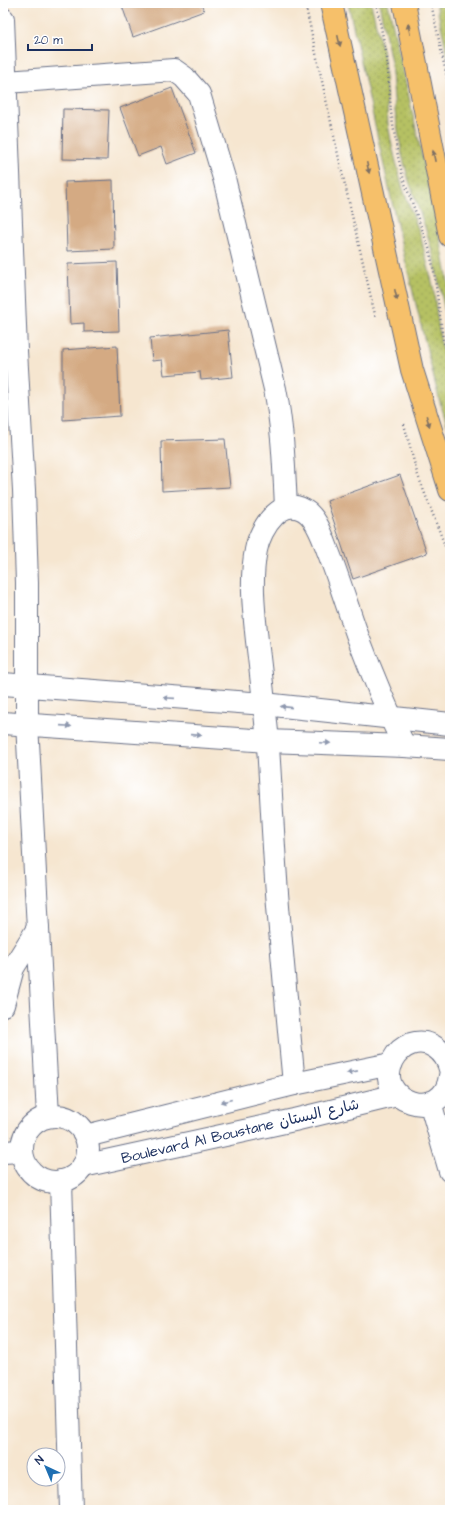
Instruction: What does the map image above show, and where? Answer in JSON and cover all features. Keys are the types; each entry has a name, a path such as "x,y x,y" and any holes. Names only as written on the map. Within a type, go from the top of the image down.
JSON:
{"main road":[{"path":"331,3 412,370 450,490"},
{"path":"404,3 450,236"}],"street":[{"path":"3,32 6,82 10,352 24,498 27,583 27,724 48,1116"},
{"path":"6,82 174,70 184,77 199,94 224,178 275,389 284,447 286,507"},
{"path":"294,1084 277,895 264,704 254,611 253,574 255,556 260,537 268,521 277,512 286,507 296,507 309,514 322,535 336,570 359,639 404,746"},
{"path":"3,684 264,704 450,724"},
{"path":"3,723 267,741 450,749"},
{"path":"3,1005 13,968 38,928"},
{"path":"413,1044 442,1044 442,1052 448,1061 450,1077 445,1091 439,1098 422,1104 404,1100 397,1094 392,1086 389,1075 391,1064 396,1055 403,1048 413,1044"},
{"name":"Boulevard Al Boustane شارع البستان","path":"86,1136 294,1084 391,1064"},
{"name":"Boulevard Al Boustane شارع البستان","path":"83,1166 294,1120 397,1094"},
{"path":"430,1102 446,1139 450,1171"},
{"path":"48,1116 66,1118 74,1122 81,1128 86,1136 88,1146 87,1156 83,1166 78,1173 61,1181 46,1180 38,1177 27,1166 24,1159 13,1151 23,1142 26,1133 32,1126 39,1120 48,1116"},
{"path":"61,1181 71,1510"}],"path":[{"path":"376,3 382,26 391,112 398,157 404,181 428,248 435,279 443,340 450,366"},
{"path":"430,3 450,92"}],"green space":[{"path":"348,3 371,3 384,58 388,124 392,146 403,189 420,234 433,286 440,338 450,383 450,434 439,399 401,243"},
{"path":"379,3 388,3 439,232 450,292 450,351 446,334 444,307 433,255 402,155 395,111 391,62"},
{"path":"436,3 450,3 450,67"}],"building":[{"path":"121,3 201,3 204,11 133,37"},
{"path":"172,88 196,153 167,164 161,147 138,156 120,108"},
{"path":"63,109 109,110 107,160 62,159"},
{"path":"113,180 114,249 67,251 65,182"},
{"path":"117,262 119,331 84,332 84,323 70,324 68,264"},
{"path":"228,330 233,377 201,380 200,372 164,375 162,360 152,361 150,338"},
{"path":"117,346 120,416 63,420 63,350"},
{"path":"225,439 230,487 162,491 161,441"},
{"path":"400,475 427,553 353,579 327,501"}]}
